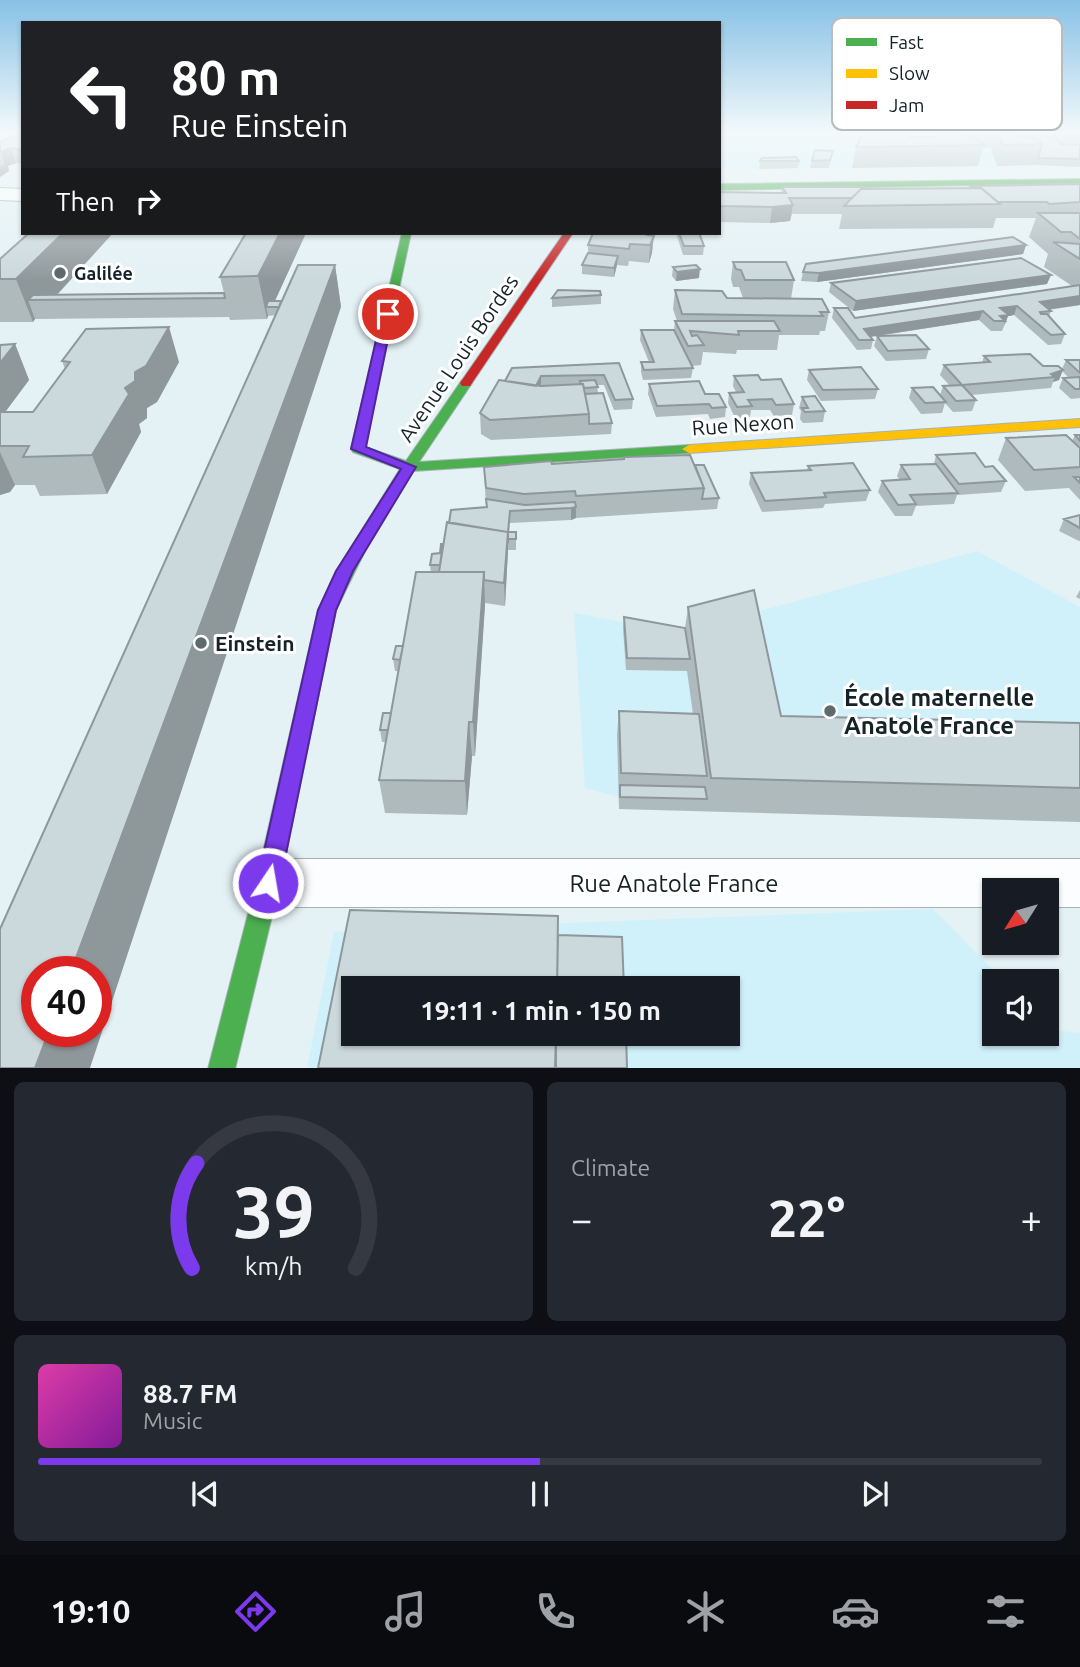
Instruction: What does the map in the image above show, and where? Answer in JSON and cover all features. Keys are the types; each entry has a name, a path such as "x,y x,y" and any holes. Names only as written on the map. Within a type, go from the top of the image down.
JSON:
{"street":[{"path":"721,187 1080,181"},
{"path":"0,194 21,195"},
{"path":"406,235 358,449 409,467"},
{"name":"Avenue Louis Bordes","path":"221,1068 268,883 327,610 345,571 409,467 567,235"},
{"name":"Rue Nexon","path":"409,467 1080,423"},
{"name":"Rue Anatole France","path":"268,883 1080,883"}],"shaded area":[{"name":"École maternelle Anatole France","path":"977,551 1080,607 1080,822 619,809 619,797 585,788 574,613 681,633"},
{"path":"933,909 992,969 982,969 982,1046 1059,1046 1059,1031 1080,1033 1080,1068 307,1068 334,932"}],"building":[{"path":"1080,184 1080,202 1049,204 998,202 981,188 970,186"},
{"path":"782,187 866,187 852,198 789,198 793,205 772,207 721,206 721,192 786,193"},
{"path":"981,188 1000,204 844,206 861,189"},
{"path":"1038,213 1080,213 1080,239 1071,232 1061,232"},
{"path":"27,235 61,235 16,279 0,279 0,259"},
{"path":"245,235 279,235 258,276 220,277"},
{"path":"592,235 654,236 650,245 630,244 629,249 588,245"},
{"path":"680,235 700,235 704,246 684,246"},
{"path":"1013,237 1026,245 819,273 803,272 806,264"},
{"path":"1053,242 1080,244 1080,259"},
{"path":"588,253 618,256 614,268 582,265"},
{"path":"1021,258 1051,275 856,301 831,283"},
{"path":"733,262 786,262 794,280 745,280 741,270 736,269"},
{"path":"298,265 335,265 77,956 21,956 21,1047 43,1047 35,1068 0,1068 0,929"},
{"path":"696,265 700,269 677,272 673,267"},
{"path":"1080,285 1080,296 1040,302 1051,311 1040,312 1041,314 1047,314 1065,334 1051,335 1017,306 1000,308 1009,315 1000,316 1005,321 994,321 983,311 864,329 873,340 859,340 834,308 848,308 855,318"},
{"path":"558,290 600,291 601,295 552,298"},
{"path":"675,290 722,291 727,298 822,299 829,312 820,312 823,316 682,314"},
{"path":"224,293 225,298 28,300 33,295"},
{"path":"268,301 281,301 279,307 266,307"},
{"path":"675,321 774,321 780,331 738,331 739,335 690,331 692,336 697,335 704,345 688,346"},
{"path":"169,327 146,366 135,372 135,381 125,388 129,394 92,455 23,457 29,446 0,446 0,412 33,412 70,362 62,361 86,329"},
{"path":"641,330 674,330 693,368 644,370 641,362 654,362"},
{"path":"916,335 929,349 888,351 877,336"},
{"path":"15,344 0,363 0,345"},
{"path":"1030,354 1043,366 1058,366 1063,370 1051,374 1055,377 962,385 944,365 990,362 984,356"},
{"path":"1066,360 1080,360 1080,373"},
{"path":"619,363 633,399 615,400 604,375 541,376 536,386 505,381 512,368"},
{"path":"861,367 878,389 823,390 809,370"},
{"path":"758,375 761,380 781,379 794,404 776,405 772,399 748,400 752,406 737,407 729,393 744,392 734,376"},
{"path":"1080,377 1080,389 1075,389 1063,378"},
{"path":"499,380 541,386 583,384 589,414 490,420 480,413"},
{"path":"595,380 598,387 584,388 580,381"},
{"path":"699,381 705,394 719,394 726,407 712,408 709,404 657,406 649,384"},
{"path":"962,385 976,400 956,401 943,386"},
{"path":"933,387 946,402 925,403 912,388"},
{"path":"603,393 612,423 589,424 585,394"},
{"path":"815,396 825,411 805,412 802,408 808,408 802,397"},
{"path":"1066,435 1080,448 1080,467 1034,470 1006,438"},
{"path":"975,453 985,467 993,466 1006,481 959,484 936,455"},
{"path":"690,455 704,488 576,496 575,491 524,494 486,488 484,467"},
{"path":"853,463 870,490 824,493 826,497 765,501 751,473 811,470 808,466"},
{"path":"936,464 958,493 910,495 916,504 898,505 882,481 910,479 901,465"},
{"path":"695,465 704,465 719,498 702,499 704,488"},
{"path":"486,499 525,505 575,502 576,507 510,511 508,532 449,523 451,510 487,507"},
{"path":"1080,515 1080,528 1064,519"},
{"path":"447,522 508,532 504,583 484,580 484,572 439,572"},
{"path":"508,532 516,532 516,539 508,539"},
{"path":"441,544 440,565 430,565 432,554 440,553"},
{"path":"416,572 484,572 473,722 469,722 465,781 379,780"},
{"path":"754,590 781,716 1080,723 1080,788 711,778 688,607"},
{"path":"624,617 685,628 690,659 627,658"},
{"path":"396,646 403,646 400,660 393,659"},
{"path":"619,711 699,714 707,776 621,773"},
{"path":"383,713 391,713 388,730 380,730"},
{"path":"620,785 705,787 707,799 620,797"},
{"path":"350,910 558,916 557,976 341,976 341,1046 556,1046 555,1068 318,1068"},
{"path":"558,935 622,937 624,976 557,976"},
{"path":"556,1046 626,1046 627,1068 556,1068"}],"traffic: fast":[{"path":"721,187 1080,181"},
{"path":"406,235 358,449 409,467 689,449"},
{"path":"221,1068 268,883 327,610 374,522 466,383"}],"traffic: slow":[{"path":"689,449 1080,423"}],"traffic: jam":[{"path":"466,383 567,235"}],"place":[{"name":"Galilée","path":"60,273"},
{"name":"Einstein","path":"201,643"},
{"name":"École maternelle Anatole France","path":"830,711"}],"route":[{"path":"268,883 327,610 345,571 409,467 358,449 388,314"}]}
